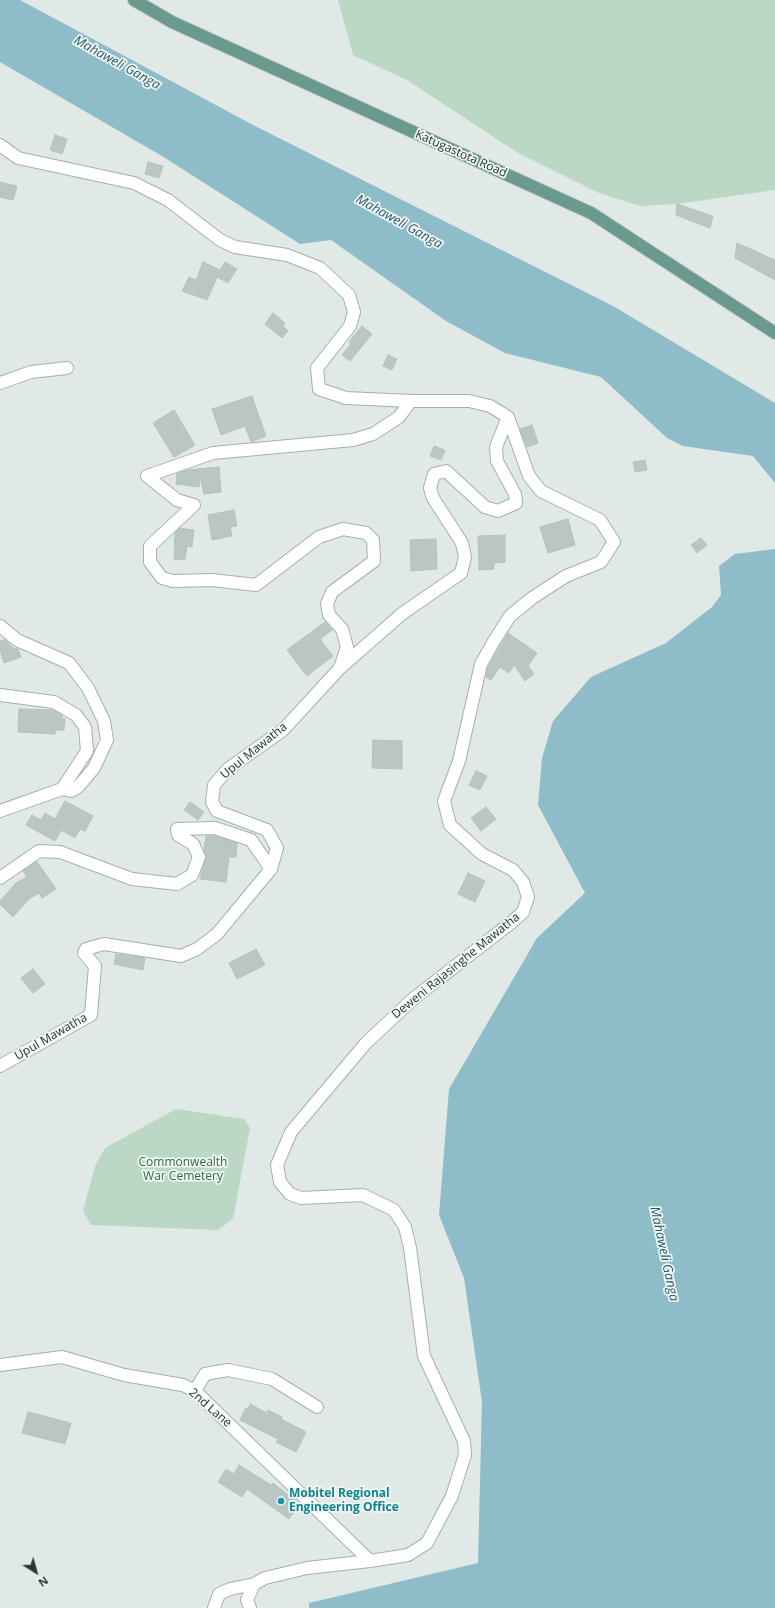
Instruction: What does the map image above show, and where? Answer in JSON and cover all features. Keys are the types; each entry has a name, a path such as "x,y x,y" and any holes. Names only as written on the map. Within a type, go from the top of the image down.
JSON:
{"main road":[{"name":"Katugastota Road","path":"134,0 172,22 591,213 775,332"}],"street":[{"path":"0,145 18,158 134,183 168,200 220,240 235,247 287,255 320,268 349,295 354,312 350,326 317,368 319,389 346,398 411,401 468,401 490,406 508,417"},
{"path":"0,383 31,372 67,368"},
{"path":"340,668 347,647 342,629 329,616 326,604 332,592 374,561 373,540 366,532 343,529 319,537 256,585 212,580 173,581 162,578 150,562 150,546 194,505 177,500 147,476 213,453 353,440 373,434 399,417 411,401"},
{"name":"Upul Mawatha","path":"0,1066 91,1015 95,966 84,954 86,949 104,944 181,956 197,949 217,934 271,869 277,848 267,830 217,811 212,802 214,785 228,769 283,730 340,668 403,613 461,573 465,557 462,543 434,498 430,488 434,474 446,471 485,507 498,511 516,503 515,494 497,461 496,448 508,417"},
{"name":"Deweni Rajasinghe Mawatha","path":"214,1608 219,1594 230,1589 254,1584 265,1578 307,1568 408,1555 426,1543 452,1496 464,1455 464,1441 424,1356 410,1248 404,1227 394,1210 363,1195 301,1198 290,1194 280,1182 276,1165 291,1132 366,1043 413,999 512,922 523,912 528,897 523,882 513,870 482,854 450,825 444,801 459,761 481,664 498,634 510,616 532,598 566,576 601,562 614,542 600,520 541,491 529,476 508,417"},
{"path":"0,626 17,640 69,663 88,688 104,721 107,740 94,768 78,787 71,791 62,788"},
{"path":"0,694 54,702 76,715 85,727 86,751 62,788 0,811"},
{"path":"0,878 39,851 60,852 132,879 177,884 192,875 199,858 193,844 178,835 177,829 184,828 215,828 251,840 271,869"},
{"name":"2nd Lane","path":"0,1365 62,1357 124,1375 183,1385 195,1391 370,1561"},
{"path":"195,1391 205,1374 228,1370 272,1379 318,1408"},
{"path":"250,1608 247,1600 254,1584"}],"green space":[{"path":"338,0 775,0 775,190 677,204 640,206 599,193 518,153 407,80 353,55"},
{"name":"Commonwealth War Cemetery","path":"176,1109 244,1119 250,1128 233,1219 218,1230 91,1225 83,1211 95,1166 105,1148"}],"water":[{"name":"Mahaweli Ganga","path":"0,0 20,0 255,126 613,306 775,403 775,483 753,456 683,446 667,438 601,377 505,353 446,321 331,240 300,244 162,156 0,62"},
{"name":"Mahaweli Ganga","path":"775,549 775,1608 309,1608 309,1603 478,1563 482,1402 464,1278 439,1215 449,1089 537,938 585,893 538,805 542,758 553,721 591,677 666,643 712,607 721,595 719,566 735,554"}],"building":[{"path":"55,135 67,139 62,154 50,150"},
{"path":"148,162 163,166 159,178 145,174"},
{"path":"0,182 17,186 13,200 0,197"},
{"path":"677,204 713,216 710,228 676,215"},
{"path":"737,243 775,260 775,280 735,258"},
{"path":"203,262 220,270 225,262 237,269 228,283 217,277 207,300 182,291 189,277 196,280"},
{"path":"273,313 285,323 283,326 288,331 282,338 265,324"},
{"path":"362,326 372,334 350,361 342,355 351,344 349,342"},
{"path":"388,355 397,359 392,370 383,366"},
{"path":"252,396 266,436 251,442 245,426 221,435 212,409"},
{"path":"174,410 195,445 174,457 153,423"},
{"path":"532,425 538,443 527,447 520,429"},
{"path":"434,446 445,450 441,460 430,456"},
{"path":"645,460 647,470 635,472 633,462"},
{"path":"219,467 221,492 204,494 200,477 199,487 176,484 177,473 187,470"},
{"path":"234,510 237,526 230,527 232,536 212,540 208,515"},
{"path":"568,519 575,545 548,553 540,527"},
{"path":"180,528 194,530 192,547 187,546 185,560 174,559 175,533"},
{"path":"505,535 505,562 494,563 494,569 479,570 478,536"},
{"path":"701,538 707,545 697,553 691,545"},
{"path":"436,539 437,569 411,571 410,540"},
{"path":"325,622 332,630 320,639 333,656 307,676 287,650"},
{"path":"508,633 537,653 528,666 534,674 525,681 514,665 509,673 500,667 491,680 486,677 488,667"},
{"path":"5,640 13,648 18,649 21,657 4,663 0,650 0,641"},
{"path":"19,709 53,710 62,715 62,719 65,719 64,730 55,730 55,734 18,732"},
{"path":"373,740 402,741 402,769 372,768"},
{"path":"476,771 487,776 480,790 469,785"},
{"path":"65,801 93,816 85,831 80,829 75,838 61,830 55,841 26,825 32,815 41,820 45,813 55,819"},
{"path":"190,802 204,812 198,820 184,810"},
{"path":"486,807 496,819 481,831 471,818"},
{"path":"206,836 214,836 237,843 236,857 229,857 226,882 200,879 206,857 204,850"},
{"path":"37,862 56,889 42,898 39,893 29,899 13,917 0,904 0,901 16,883 27,877 23,871"},
{"path":"468,873 485,881 475,902 458,894"},
{"path":"256,949 265,965 237,979 229,963"},
{"path":"116,954 145,958 143,970 114,964"},
{"path":"33,969 45,984 33,993 21,978"},
{"path":"250,1404 267,1413 268,1410 282,1417 281,1419 306,1432 296,1452 276,1442 278,1439 240,1420 246,1408 248,1409"},
{"path":"28,1412 71,1423 65,1444 22,1433"},
{"path":"239,1465 271,1485 273,1483 300,1504 289,1519 247,1489 242,1497 218,1482 226,1469 234,1474"}],"place":[{"name":"Mobitel Regional Engineering Office","path":"281,1501"}]}
